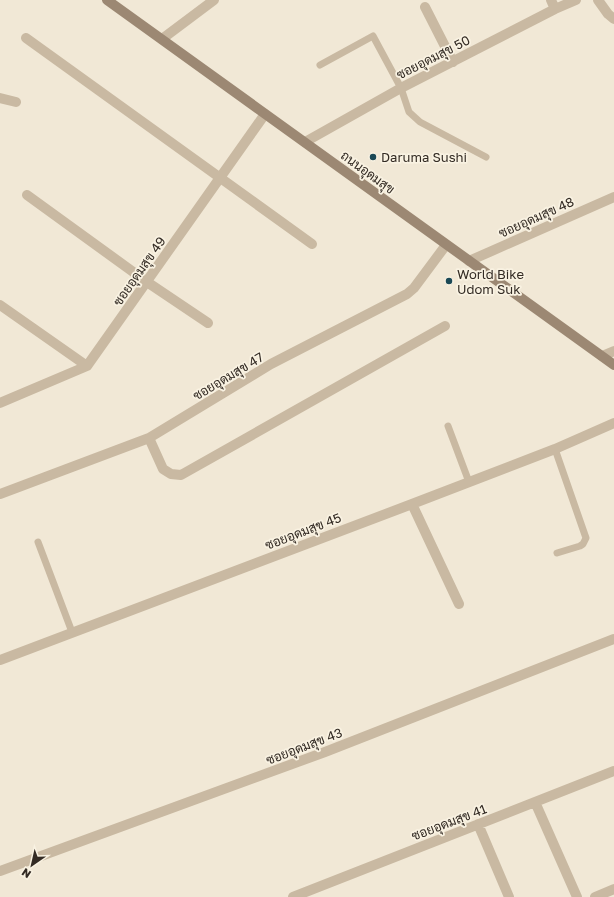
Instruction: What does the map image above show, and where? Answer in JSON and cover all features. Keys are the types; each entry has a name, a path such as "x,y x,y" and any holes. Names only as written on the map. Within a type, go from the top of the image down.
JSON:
{"main road":[{"name":"ถนนอุดมสุข","path":"107,0 614,365"}],"street":[{"path":"162,39 214,0"},
{"name":"ซอยอุดมสุข 50","path":"305,142 401,88 453,62 553,5 576,0"},
{"path":"598,0 608,14 614,19"},
{"path":"425,7 453,62"},
{"path":"26,38 312,244"},
{"path":"0,98 16,102"},
{"name":"ซอยอุดมสุข 49","path":"87,366 265,114"},
{"path":"27,195 147,282 208,323"},
{"name":"ซอยอุดมสุข 48","path":"469,261 614,197"},
{"name":"ซอยอุดมสุข 47","path":"0,494 149,438 271,364 407,294 414,288 446,245"},
{"path":"0,305 87,366"},
{"path":"149,438 163,469 171,474 181,475 445,326"},
{"path":"602,356 614,351"},
{"path":"0,402 87,366"},
{"name":"ซอยอุดมสุข 45","path":"0,660 555,449 614,423"},
{"path":"412,504 459,604"},
{"name":"ซอยอุดมสุข 43","path":"0,871 318,755 614,639"},
{"name":"ซอยอุดมสุข 41","path":"293,897 614,771"},
{"path":"535,802 577,897"},
{"path":"478,824 509,897"},
{"path":"595,897 614,890"}],"lane":[{"path":"320,65 373,36 401,88 408,112 420,122 486,157"},
{"path":"448,426 469,482"},
{"path":"555,449 586,538 580,546 558,553"},
{"path":"38,542 72,632"}],"place":[{"name":"Daruma Sushi","path":"373,157"},
{"name":"World Bike Udom Suk","path":"449,281"}]}
